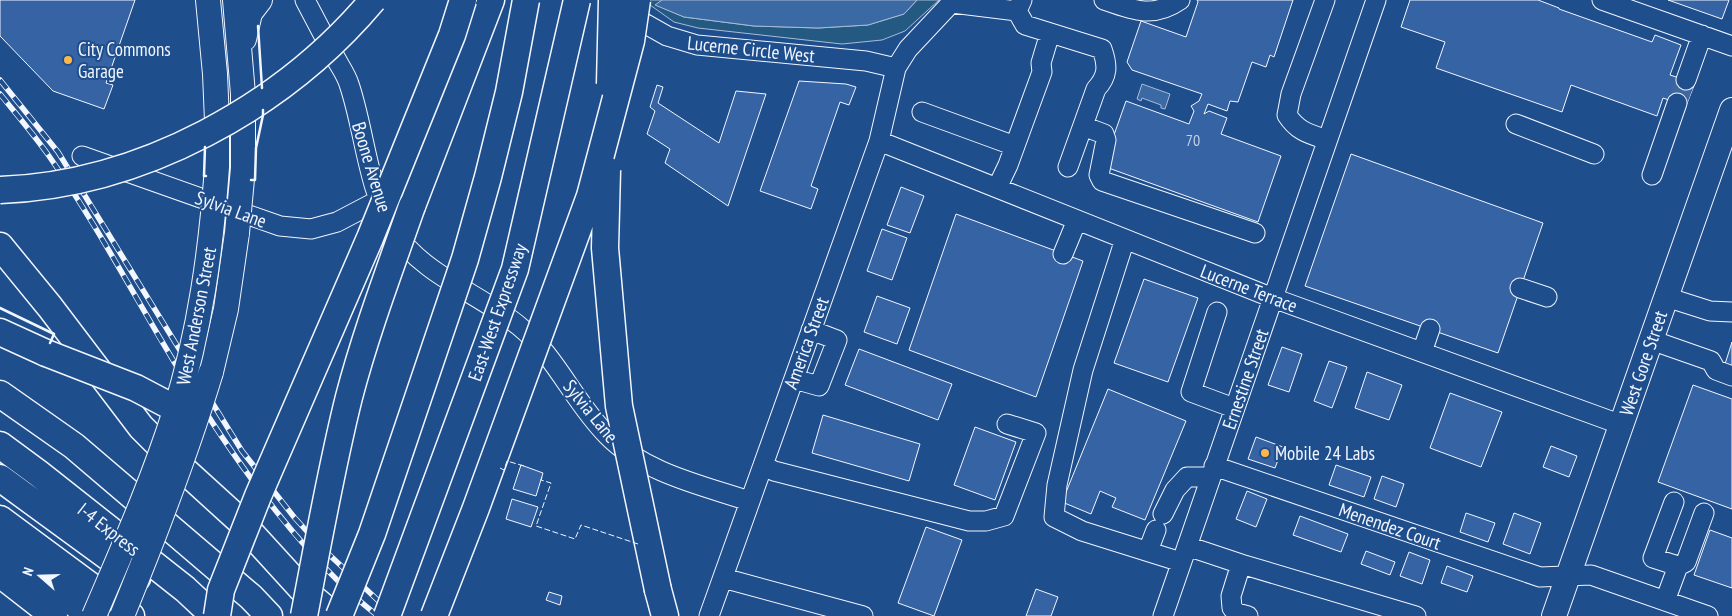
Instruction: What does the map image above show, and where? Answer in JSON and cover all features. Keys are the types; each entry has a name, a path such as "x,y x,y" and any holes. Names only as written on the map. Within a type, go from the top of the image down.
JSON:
{"highway":[{"path":"0,190 55,184 91,176 150,159 191,141 264,99 290,80 332,44 373,0"},
{"path":"215,616 221,590 258,496 395,178 452,35 463,0"},
{"path":"304,616 336,449 366,339 412,206 491,0"},
{"path":"339,616 372,534 465,259 509,92 526,0"},
{"name":"East-West Expressway","path":"387,616 515,269 577,0"},
{"path":"612,0 604,248 619,406 664,616"},
{"path":"434,616 476,508 590,196 631,41 637,0"},
{"path":"0,246 50,306 141,427 183,470 239,520 301,588 334,616"},
{"path":"0,332 46,353 136,388 176,409 195,427"},
{"path":"0,394 74,446 251,597 269,616"},
{"name":"I-4 Express","path":"0,445 185,589 215,616"},
{"path":"0,478 137,578"},
{"path":"0,519 131,616"},
{"path":"0,544 90,616"},
{"path":"0,574 54,616"},
{"path":"656,616 658,590"}],"main road":[{"name":"West Anderson Street","path":"94,616 158,463 176,409 194,336 207,270 217,167 215,74 208,0"},
{"name":"West Anderson Street","path":"122,616 167,504 195,427 226,309 238,233 243,168 243,94 235,0"},
{"path":"240,65 248,19 250,13 260,0"},
{"name":"West Gore Street","path":"1554,616 1732,110"}],"street":[{"name":"Boone Avenue","path":"305,0 348,82 379,200 395,232 424,264 481,301"},
{"name":"Lucerne Circle West","path":"618,0 644,23 677,40 697,45 866,61 896,68"},
{"path":"1104,0 1136,11 1156,11 1180,0"},
{"path":"1325,0 1291,94 1288,116 1294,125 1302,131 1327,140"},
{"name":"Ernestine Street","path":"1163,616 1376,0"},
{"path":"1602,0 1732,46"},
{"path":"896,68 908,49 953,1 1019,6 1025,25 1102,50 1107,64 1104,76 1096,89 1068,167"},
{"path":"997,188 1015,146 1042,72 1041,63 1050,33"},
{"path":"1686,80 1702,35"},
{"name":"America Street","path":"709,616 879,141 896,68"},
{"path":"1652,175 1677,103"},
{"path":"922,112 1015,146"},
{"path":"1516,124 1594,154"},
{"path":"1083,126 1104,134 1106,140 1099,175 1102,181 1254,233"},
{"name":"Lucerne Terrace","path":"879,141 1273,298 1622,424"},
{"name":"Sylvia Lane","path":"82,156 280,226 311,229 337,222 379,200"},
{"path":"1063,254 1077,220"},
{"path":"1125,239 1084,370 1067,435 1057,485 1054,517 1082,531 1148,551 1184,554 1241,564 1362,609 1416,616"},
{"path":"1520,288 1547,297"},
{"path":"1666,297 1710,311 1732,312"},
{"name":"Sylvia Lane","path":"481,301 502,312 528,334 552,361 606,434 623,450 646,463 686,481 749,501"},
{"path":"1217,312 1191,392 1234,408"},
{"path":"1422,352 1430,329"},
{"path":"794,379 819,386 837,340 811,330"},
{"path":"1652,340 1710,360 1716,370 1732,376"},
{"path":"762,465 774,471 969,520 997,519 1004,516 1036,434 1007,424"},
{"path":"1148,551 1175,490 1187,477 1212,471"},
{"name":"Menendez Court","path":"1212,471 1540,577 1568,576"},
{"path":"1674,502 1653,558 1678,566"},
{"path":"1665,601 1678,566 1686,562 1704,512"},
{"path":"1241,564 1231,601 1234,610 1248,616"},
{"path":"1568,576 1591,575 1707,616"},
{"path":"723,578 863,616"}],"shaded area":[{"path":"643,0 662,0 656,5 684,17 754,26 818,28 868,25 904,14 917,0 939,0 905,31 882,40 842,44 698,28 674,22"},
{"path":"662,0 917,0 904,14 868,25 818,28 754,26 684,17 655,5"},
{"path":"1142,84 1170,94 1165,109 1161,108 1161,105 1142,98 1141,101 1137,99"}],"building":[{"name":"City Commons Garage","path":"0,0 135,0 106,83 113,85 104,109 53,91 0,36"},
{"path":"1197,0 1293,0 1274,57 1270,55 1266,67 1252,62 1238,102 1230,101 1227,111 1208,104 1204,114 1209,111 1227,118 1221,134 1281,156 1258,222 1103,166 1126,101 1189,124 1194,111 1191,106 1199,101 1202,94 1132,70 1127,62 1141,21 1186,37 1198,2"},
{"path":"1410,0 1538,0 1652,42 1655,35 1681,45 1670,75 1695,83 1686,106 1663,98 1657,116 1571,85 1562,112 1436,68 1445,42 1401,27"},
{"path":"1668,0 1729,0 1722,19"},
{"path":"799,81 846,84 856,87 849,105 840,102 811,186 818,189 811,209 760,191"},
{"path":"657,85 663,87 658,103 719,143 736,91 766,94 728,206 665,163 670,149 647,134 655,111 650,107"},
{"path":"1351,154 1543,223 1498,353 1305,286"},
{"path":"901,187 924,196 910,233 887,225"},
{"path":"956,214 1083,261 1036,397 909,350"},
{"path":"882,229 907,238 892,280 867,271"},
{"path":"1144,279 1198,298 1168,382 1114,363"},
{"path":"877,296 910,308 897,344 864,332"},
{"path":"1732,342 1732,366 1725,364"},
{"path":"1282,347 1302,354 1289,392 1268,385"},
{"path":"859,349 952,384 938,420 845,385"},
{"path":"1329,361 1347,367 1332,408 1314,401"},
{"path":"1367,372 1402,385 1389,420 1355,408"},
{"path":"1693,385 1732,399 1732,509 1658,482"},
{"path":"1108,389 1186,421 1145,520 1112,507 1116,498 1100,491 1091,514 1062,502"},
{"path":"1450,393 1502,412 1481,467 1430,448"},
{"path":"823,415 920,444 909,481 812,453"},
{"path":"975,427 1016,442 995,500 954,485"},
{"name":"Mobile 24 Labs","path":"1256,437 1283,447 1275,468 1248,459"},
{"path":"1551,446 1577,456 1569,477 1543,467"},
{"path":"521,465 543,473 536,496 513,489"},
{"path":"1336,465 1371,477 1364,497 1329,485"},
{"path":"1382,476 1404,484 1396,507 1374,499"},
{"path":"1247,491 1267,499 1256,527 1236,519"},
{"path":"512,499 538,507 531,527 506,519"},
{"path":"1466,513 1495,523 1488,542 1460,532"},
{"path":"1514,513 1541,523 1530,554 1503,544"},
{"path":"1300,516 1348,534 1341,552 1293,535"},
{"path":"926,527 962,540 934,616 898,603"},
{"path":"1710,530 1732,538 1732,588 1694,575"},
{"path":"1366,551 1395,562 1390,575 1361,564"},
{"path":"1409,552 1430,560 1422,584 1400,576"},
{"path":"1447,566 1473,576 1467,592 1441,583"},
{"path":"1036,589 1058,597 1051,616 1026,616"},
{"path":"549,592 562,596 560,605 546,600"}],"tunnel":[{"path":"1677,103 1686,80"}],"railway":[{"path":"0,80 58,152 242,451 294,517 321,547 384,606 398,616"},
{"path":"0,94 37,140 66,181 192,390 251,479 318,561 347,590 378,616"}],"fence":[{"path":"500,468 504,470 507,461 524,466"},
{"path":"542,477 541,480 551,483 536,526 575,539 581,525 638,544"}],"wall":[{"path":"258,26 262,88"},
{"path":"251,180 255,180 256,148 263,110"},
{"path":"205,147 204,176 206,176"},
{"path":"0,308 54,334 50,343"}],"place":[{"name":"City Commons Garage","path":"68,60"},
{"name":"Mobile 24 Labs","path":"1265,453"}]}
